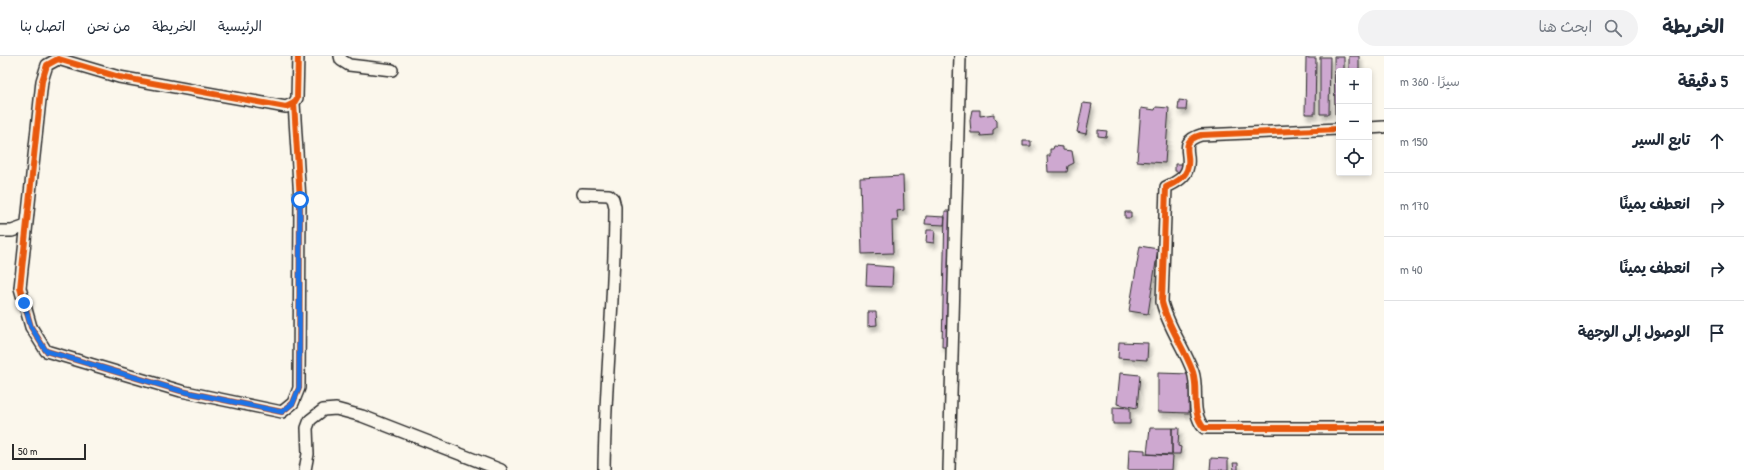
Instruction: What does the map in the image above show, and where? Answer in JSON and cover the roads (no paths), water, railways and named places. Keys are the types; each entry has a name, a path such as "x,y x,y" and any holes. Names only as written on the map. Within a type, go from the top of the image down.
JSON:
{"street":[{"path":"294,103 282,107 119,77 88,69 64,60 53,61 47,65 42,81 20,276 20,293 31,327 46,351 181,391 282,412 293,403 299,388 300,200 294,103 298,93 298,56"},
{"path":"340,56 341,60 349,65 392,70"},
{"path":"949,470 960,56"},
{"path":"1372,128 1384,127"},
{"path":"1336,129 1201,135 1191,138 1188,144 1187,170 1178,182 1166,187 1162,302 1165,315 1193,373 1196,412 1198,421 1204,428 1384,428"},
{"path":"582,194 609,195 613,199 615,207 604,470"},
{"path":"0,231 12,231 26,226"},
{"path":"305,470 308,454 307,428 310,420 323,410 336,409 362,416 501,470"}]}
